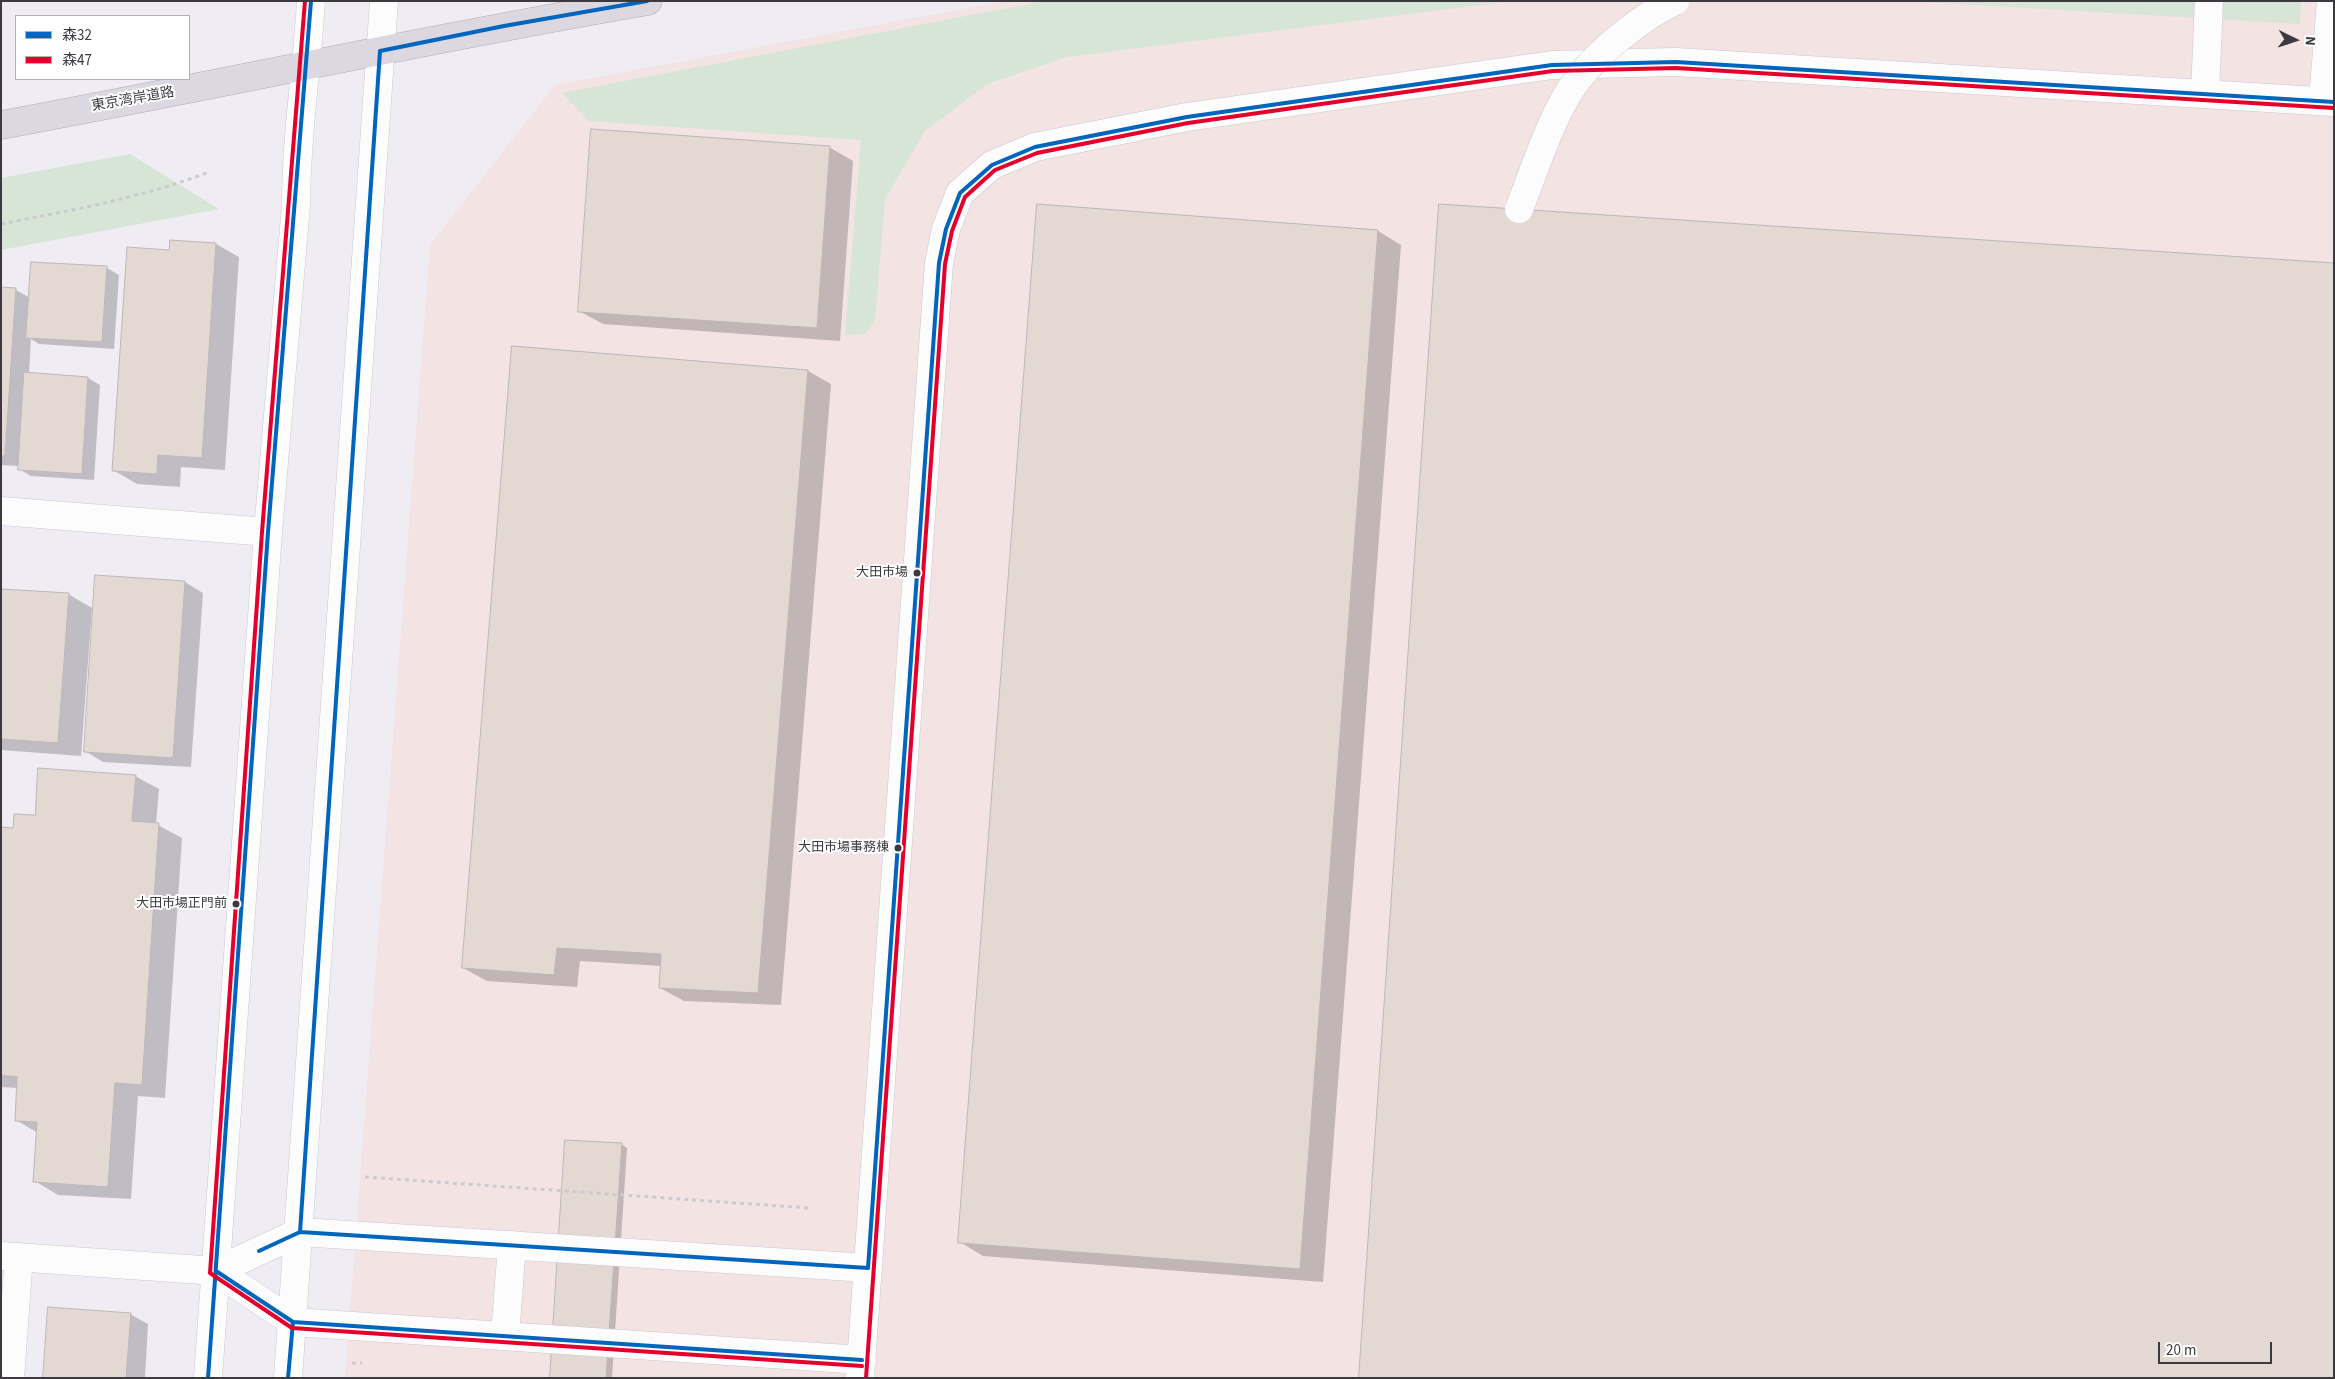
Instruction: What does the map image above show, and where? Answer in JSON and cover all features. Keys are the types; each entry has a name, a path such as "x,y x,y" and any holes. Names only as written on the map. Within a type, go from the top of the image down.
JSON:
{"highway":[{"name":"東京湾岸道路","path":"1,125 504,26 648,1"}],"street":[{"path":"208,1378 268,532 296,205 296,152 307,66 311,1"},
{"path":"288,1378 300,1232 384,1"},
{"path":"1519,209 1552,126 1577,80 1604,52 1632,29 1657,10 1675,1"},
{"path":"2205,93 2209,1"},
{"path":"216,1271 293,1322 505,1336 861,1369 939,263 946,228 960,193 992,165 1035,147 1188,117 1552,64 1676,62 2328,101 2330,1"},
{"path":"1,512 268,532"},
{"path":"10,1378 10,1256 216,1271 300,1232 868,1268"},
{"path":"505,1336 512,1245"}],"path":[{"path":"1,224 110,203 171,187 209,172"},
{"path":"365,1177 808,1208"}],"shaded area":[{"path":"1005,1 2334,1 2334,1378 345,1378 430,245 555,85"}],"green space":[{"path":"1045,1 1512,1 1067,57 987,84 925,131 885,199 875,321 865,334 845,335 861,140 589,121 562,93"},
{"path":"1906,1 2301,1 2300,24"},
{"path":"130,154 219,209 1,250 1,178"}],"building":[{"path":"591,129 830,146 817,328 578,312"},
{"path":"1037,204 1378,230 1300,1269 958,1243"},
{"path":"1439,204 2334,263 2334,1378 1359,1378"},
{"path":"170,240 216,243 202,458 158,455 157,474 112,471 127,247 169,250"},
{"path":"31,262 107,266 102,342 26,338"},
{"path":"1,287 16,288 5,456 1,456"},
{"path":"512,346 808,370 758,993 659,988 661,954 557,948 554,975 462,968"},
{"path":"24,372 88,377 82,474 18,470"},
{"path":"95,575 185,581 173,758 84,752"},
{"path":"1,589 69,593 58,743 1,739"},
{"path":"38,768 136,775 132,821 159,823 142,1085 115,1083 108,1187 33,1182 37,1122 15,1121 17,1077 1,1075 1,827 13,828 14,814 35,815"},
{"path":"565,1140 622,1143 606,1378 550,1378"},
{"path":"48,1307 131,1313 126,1378 43,1378"}],"transit line":[{"name":"森47","path":"305,1 262,532 210,1273 292,1328 862,1366"},
{"name":"森32","path":"208,1378 268,532 311,1"},
{"name":"森32","path":"300,1232 380,51 504,26 647,1"},
{"name":"森32","path":"868,1268 939,263 946,229 960,193 992,165 1035,147 1187,117 1552,65 1676,62 2334,102"},
{"name":"森47","path":"866,1378 945,264 952,231 965,197 995,170 1037,153 1188,123 1553,71 1676,68 2334,108"},
{"name":"森32","path":"259,1251 300,1232 868,1268"},
{"name":"森32","path":"216,1271 293,1322 862,1360"},
{"name":"森32","path":"288,1378 293,1322"}],"place":[{"name":"大田市場","path":"917,573"},
{"name":"大田市場事務棟","path":"898,848"},
{"name":"大田市場正門前","path":"236,904"}]}
